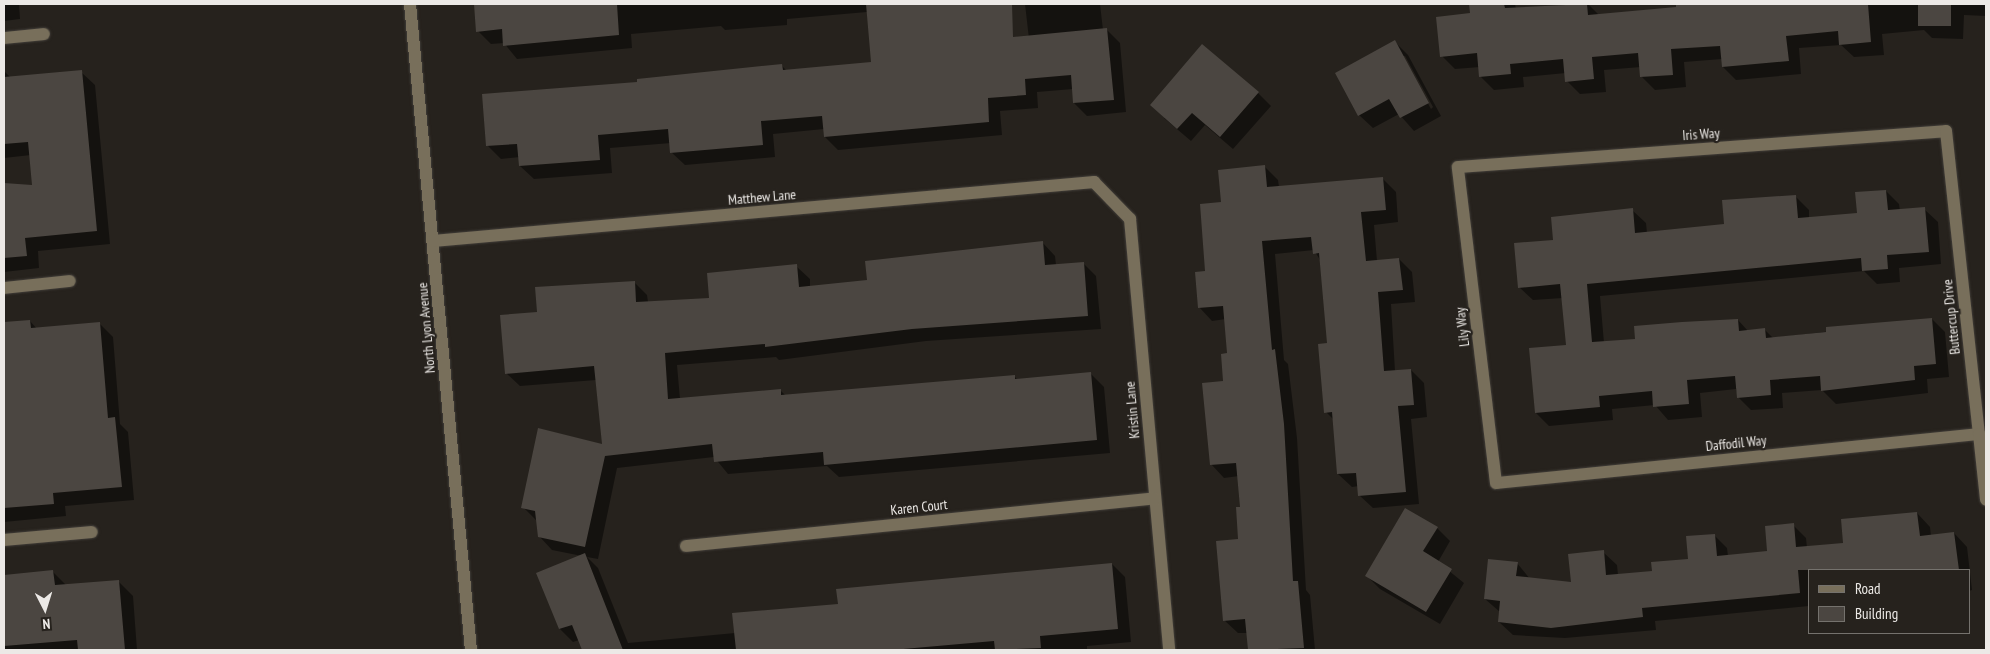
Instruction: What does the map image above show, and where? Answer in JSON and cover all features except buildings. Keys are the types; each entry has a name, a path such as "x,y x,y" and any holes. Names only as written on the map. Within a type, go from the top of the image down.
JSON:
{"street":[{"name":"North Lyon Avenue","path":"410,4 471,650"},
{"path":"4,38 44,34"},
{"name":"Iris Way","path":"1458,167 1946,131"},
{"name":"Buttercup Drive","path":"1946,131 1986,500"},
{"name":"Lily Way","path":"1458,167 1496,483"},
{"name":"Matthew Lane","path":"433,241 1094,182"},
{"name":"Kristin Lane","path":"1094,182 1130,219 1169,650"},
{"path":"4,288 70,281"},
{"name":"Daffodil Way","path":"1496,483 1979,434"},
{"name":"Karen Court","path":"686,546 1155,498"},
{"path":"4,540 92,532"}]}
